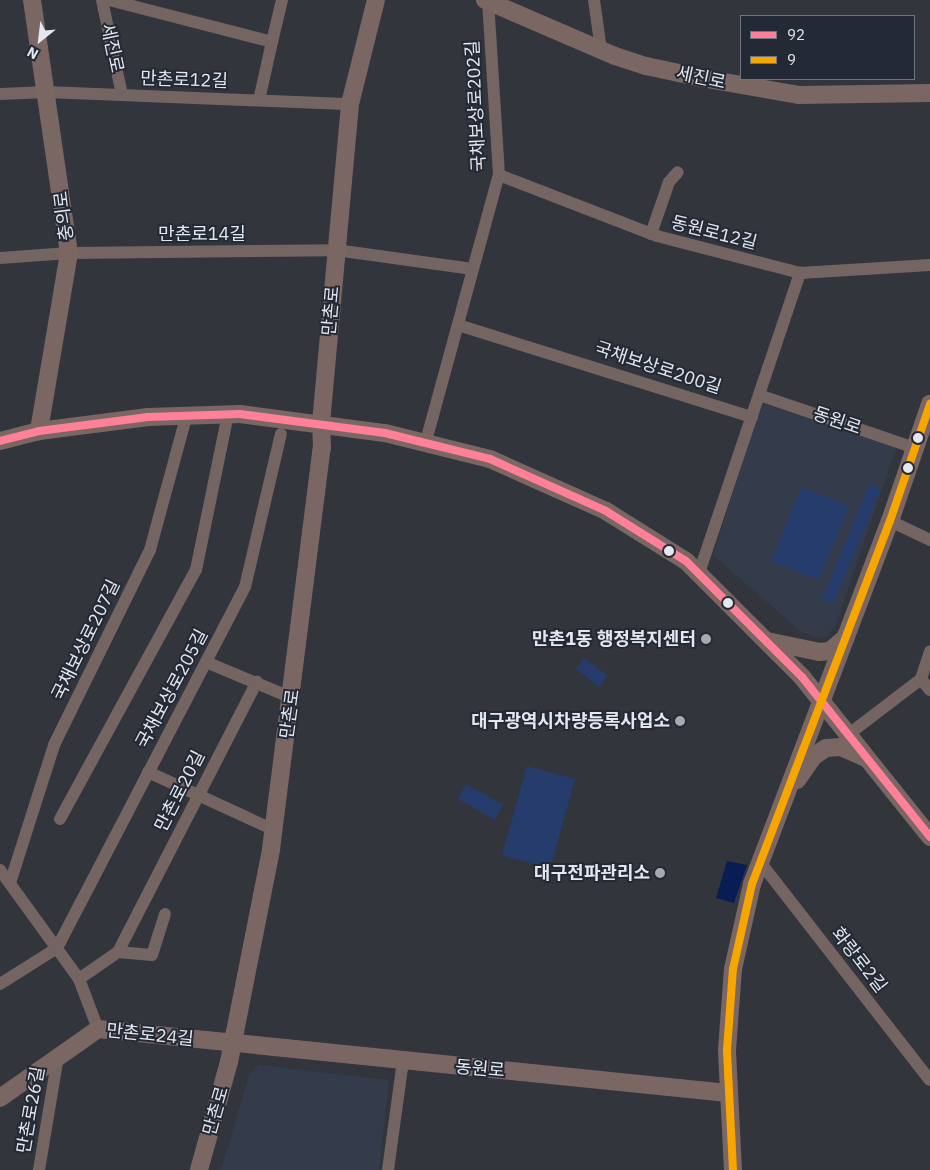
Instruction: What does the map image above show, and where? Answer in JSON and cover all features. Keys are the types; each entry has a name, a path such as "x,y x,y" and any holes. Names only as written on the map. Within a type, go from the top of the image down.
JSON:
{"main road":[{"name":"충의로","path":"32,0 69,253 38,431"},
{"name":"만촌로","path":"199,1170 232,1045 274,830 322,448 321,423 350,104 376,0"},
{"name":"세진로","path":"486,1 601,50 646,66 799,95 930,94"},
{"path":"733,1170 727,1050 733,969 752,884 890,522 930,404"},
{"path":"0,441 38,431 187,414 228,414 321,423 426,441 490,459 576,496 659,542 699,573 767,641 821,699 930,837"},
{"path":"767,641 819,652 830,651 848,635"},
{"path":"786,794 814,756 826,748 841,747 868,759"},
{"name":"만촌로24길","path":"0,1098 98,1030 232,1045"},
{"name":"동원로","path":"232,1045 728,1093"}],"street":[{"name":"세진로","path":"102,0 122,95"},
{"path":"109,0 272,42"},
{"path":"259,100 282,0"},
{"path":"594,0 601,50"},
{"name":"국채보상로202길","path":"426,441 499,175 486,1"},
{"name":"만촌로12길","path":"0,94 46,92 350,104"},
{"path":"651,234 669,182 678,172"},
{"name":"동원로12길","path":"499,175 651,234 800,273 930,265"},
{"path":"336,250 474,269"},
{"name":"만촌로14길","path":"0,258 69,253 336,250"},
{"path":"699,573 800,273"},
{"name":"국채보상로200길","path":"458,324 555,353 752,417"},
{"name":"동원로","path":"759,395 915,448"},
{"name":"국채보상로207길","path":"10,880 54,745 150,550 187,414"},
{"path":"60,819 196,570 228,414"},
{"name":"국채보상로205길","path":"57,948 245,587 281,434"},
{"path":"890,522 930,540"},
{"path":"848,734 921,679 930,651"},
{"path":"206,662 292,698"},
{"path":"921,679 930,690"},
{"name":"만촌로20길","path":"79,979 118,952 256,682"},
{"path":"148,772 196,797 274,830"},
{"name":"화랑로2길","path":"760,862 930,1080"},
{"path":"0,870 10,880 79,979 98,1030"},
{"path":"118,952 152,955 165,914"},
{"path":"0,984 57,948"},
{"name":"만촌로26길","path":"39,1170 58,1056"},
{"path":"388,1170 403,1061"}],"shaded area":[{"path":"762,403 896,448 836,624 827,637 815,638 800,631 713,555"},
{"path":"869,485 881,489 833,604 822,599"},
{"path":"801,487 849,506 819,580 771,561"},
{"path":"584,658 608,676 599,687 576,669"},
{"path":"527,766 575,779 550,869 502,855"},
{"path":"466,784 503,805 495,820 458,799"},
{"path":"727,861 747,865 734,903 716,898"},
{"path":"259,1065 389,1080 379,1170 221,1170 249,1075"}],"transit line":[{"name":"9","path":"733,1170 727,1050 733,969 752,884 890,521 930,404"},
{"name":"92","path":"0,441 39,431 148,417 240,414 385,433 490,459 606,511 686,561 802,677 930,837"}],"place":[{"name":"만촌1동 행정복지센터","path":"706,639"},
{"name":"대구광역시차량등록사업소","path":"680,721"},
{"name":"대구전파관리소","path":"660,873"}]}
